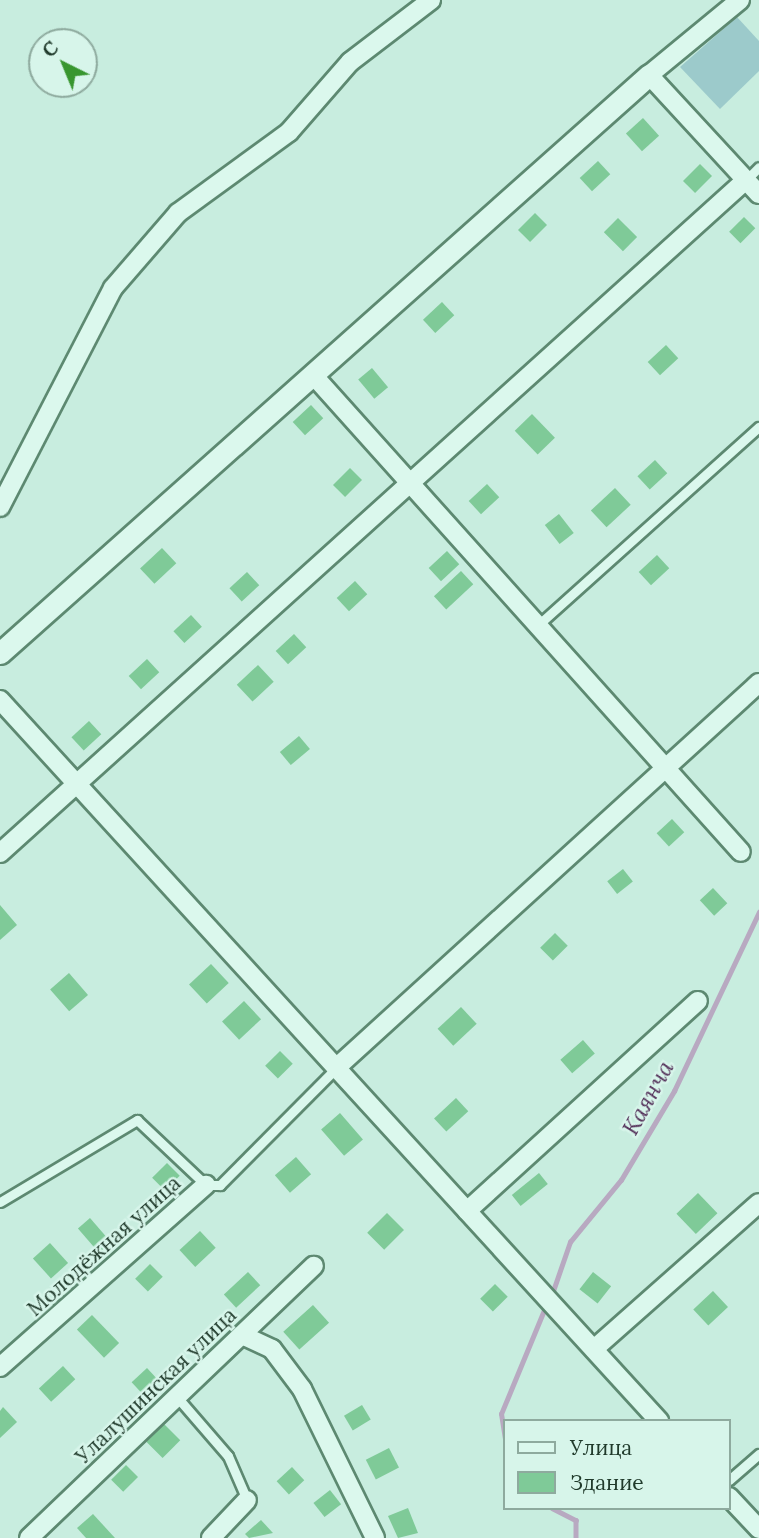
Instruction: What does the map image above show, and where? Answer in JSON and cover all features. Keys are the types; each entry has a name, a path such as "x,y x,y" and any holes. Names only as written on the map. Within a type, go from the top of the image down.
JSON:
{"street":[{"path":"0,507 113,288 178,213 289,132 350,62 432,0"},
{"path":"0,653 649,75 740,0"},
{"path":"649,75 752,173 759,194"},
{"path":"0,853 413,485 752,173"},
{"path":"314,376 741,852"},
{"path":"336,1068 759,683"},
{"path":"0,700 657,1419"},
{"path":"467,1211 698,1001"},
{"name":"Молодёжная улица","path":"0,1367 206,1185"},
{"path":"594,1349 759,1203"},
{"name":"Улалушинская улица","path":"29,1538 314,1266"},
{"path":"242,1335 272,1349 302,1389 375,1538"},
{"path":"731,1499 759,1530"},
{"path":"212,1538 247,1500"}],"lane":[{"path":"538,625 759,427"},
{"path":"0,1202 137,1120 206,1185 220,1185 237,1171 336,1068"},
{"path":"177,1397 228,1456 247,1500"},
{"path":"731,1478 759,1454"}],"shaded area":[{"path":"737,17 759,41 759,71 720,109 680,67"}],"building":[{"path":"643,118 659,136 642,151 626,133"},
{"path":"598,161 610,174 592,191 580,178"},
{"path":"700,164 712,176 695,193 683,181"},
{"path":"535,213 547,225 530,242 518,230"},
{"path":"744,217 755,228 740,243 729,232"},
{"path":"618,218 637,237 623,251 604,232"},
{"path":"442,302 454,315 435,333 423,320"},
{"path":"666,345 678,358 660,375 648,362"},
{"path":"372,368 388,387 374,399 358,380"},
{"path":"311,405 323,418 305,435 293,422"},
{"path":"532,414 555,438 538,454 515,431"},
{"path":"655,460 667,473 650,490 637,476"},
{"path":"350,468 362,480 345,497 333,485"},
{"path":"487,484 499,497 481,514 469,501"},
{"path":"615,488 631,505 607,527 591,511"},
{"path":"559,514 574,533 560,544 545,525"},
{"path":"162,548 176,563 154,584 140,568"},
{"path":"447,551 459,564 441,581 429,568"},
{"path":"657,555 669,568 651,585 639,572"},
{"path":"461,571 473,584 446,609 434,596"},
{"path":"247,572 259,585 242,602 229,588"},
{"path":"355,581 367,594 349,611 337,598"},
{"path":"191,615 202,627 184,643 173,631"},
{"path":"294,634 306,647 288,664 276,651"},
{"path":"147,659 159,672 141,689 129,676"},
{"path":"258,665 274,682 252,702 237,685"},
{"path":"89,721 101,734 84,751 71,737"},
{"path":"299,736 310,749 291,765 280,752"},
{"path":"672,819 684,832 669,846 657,833"},
{"path":"623,869 633,882 617,894 607,881"},
{"path":"713,888 727,903 714,916 700,900"},
{"path":"0,905 17,925 0,940"},
{"path":"555,933 568,946 553,961 540,948"},
{"path":"211,964 229,983 207,1003 189,984"},
{"path":"69,973 88,995 69,1011 50,989"},
{"path":"244,1001 261,1019 239,1040 222,1021"},
{"path":"461,1007 477,1024 453,1046 438,1029"},
{"path":"583,1040 595,1054 572,1073 560,1060"},
{"path":"280,1051 293,1064 278,1079 265,1066"},
{"path":"456,1098 468,1111 446,1132 434,1118"},
{"path":"340,1113 363,1139 344,1156 321,1129"},
{"path":"296,1157 311,1174 290,1193 275,1175"},
{"path":"167,1163 180,1176 165,1191 152,1178"},
{"path":"539,1173 548,1184 521,1206 512,1195"},
{"path":"698,1193 717,1213 696,1234 676,1214"},
{"path":"387,1213 404,1230 384,1250 367,1233"},
{"path":"90,1218 111,1242 99,1253 78,1228"},
{"path":"200,1231 216,1248 195,1267 180,1250"},
{"path":"50,1243 68,1263 51,1278 33,1258"},
{"path":"150,1264 163,1277 148,1292 135,1279"},
{"path":"248,1272 260,1285 236,1308 224,1295"},
{"path":"593,1272 611,1286 598,1303 579,1289"},
{"path":"495,1284 508,1297 493,1312 480,1299"},
{"path":"713,1291 728,1307 708,1326 693,1309"},
{"path":"313,1305 329,1323 299,1350 283,1332"},
{"path":"92,1315 119,1343 104,1358 77,1330"},
{"path":"63,1366 75,1379 51,1402 39,1389"},
{"path":"147,1368 159,1381 144,1395 132,1382"},
{"path":"362,1405 371,1420 353,1430 344,1416"},
{"path":"3,1407 17,1422 0,1438 0,1411"},
{"path":"164,1424 180,1440 163,1458 146,1442"},
{"path":"389,1448 399,1468 376,1479 366,1460"},
{"path":"126,1465 138,1477 123,1492 111,1480"},
{"path":"292,1467 304,1480 289,1494 277,1481"},
{"path":"330,1490 341,1504 325,1517 313,1503"},
{"path":"408,1508 418,1533 398,1538 388,1516"},
{"path":"93,1514 115,1538 86,1538 77,1528"},
{"path":"261,1520 273,1533 249,1538 245,1534"}],"waterway":[{"name":"Каянча","path":"553,1291 570,1242 621,1180 674,1091 759,912"},
{"name":"Каянча","path":"504,1433 501,1414 547,1303"},
{"name":"Каянча","path":"556,1510 576,1520 576,1538"}]}
